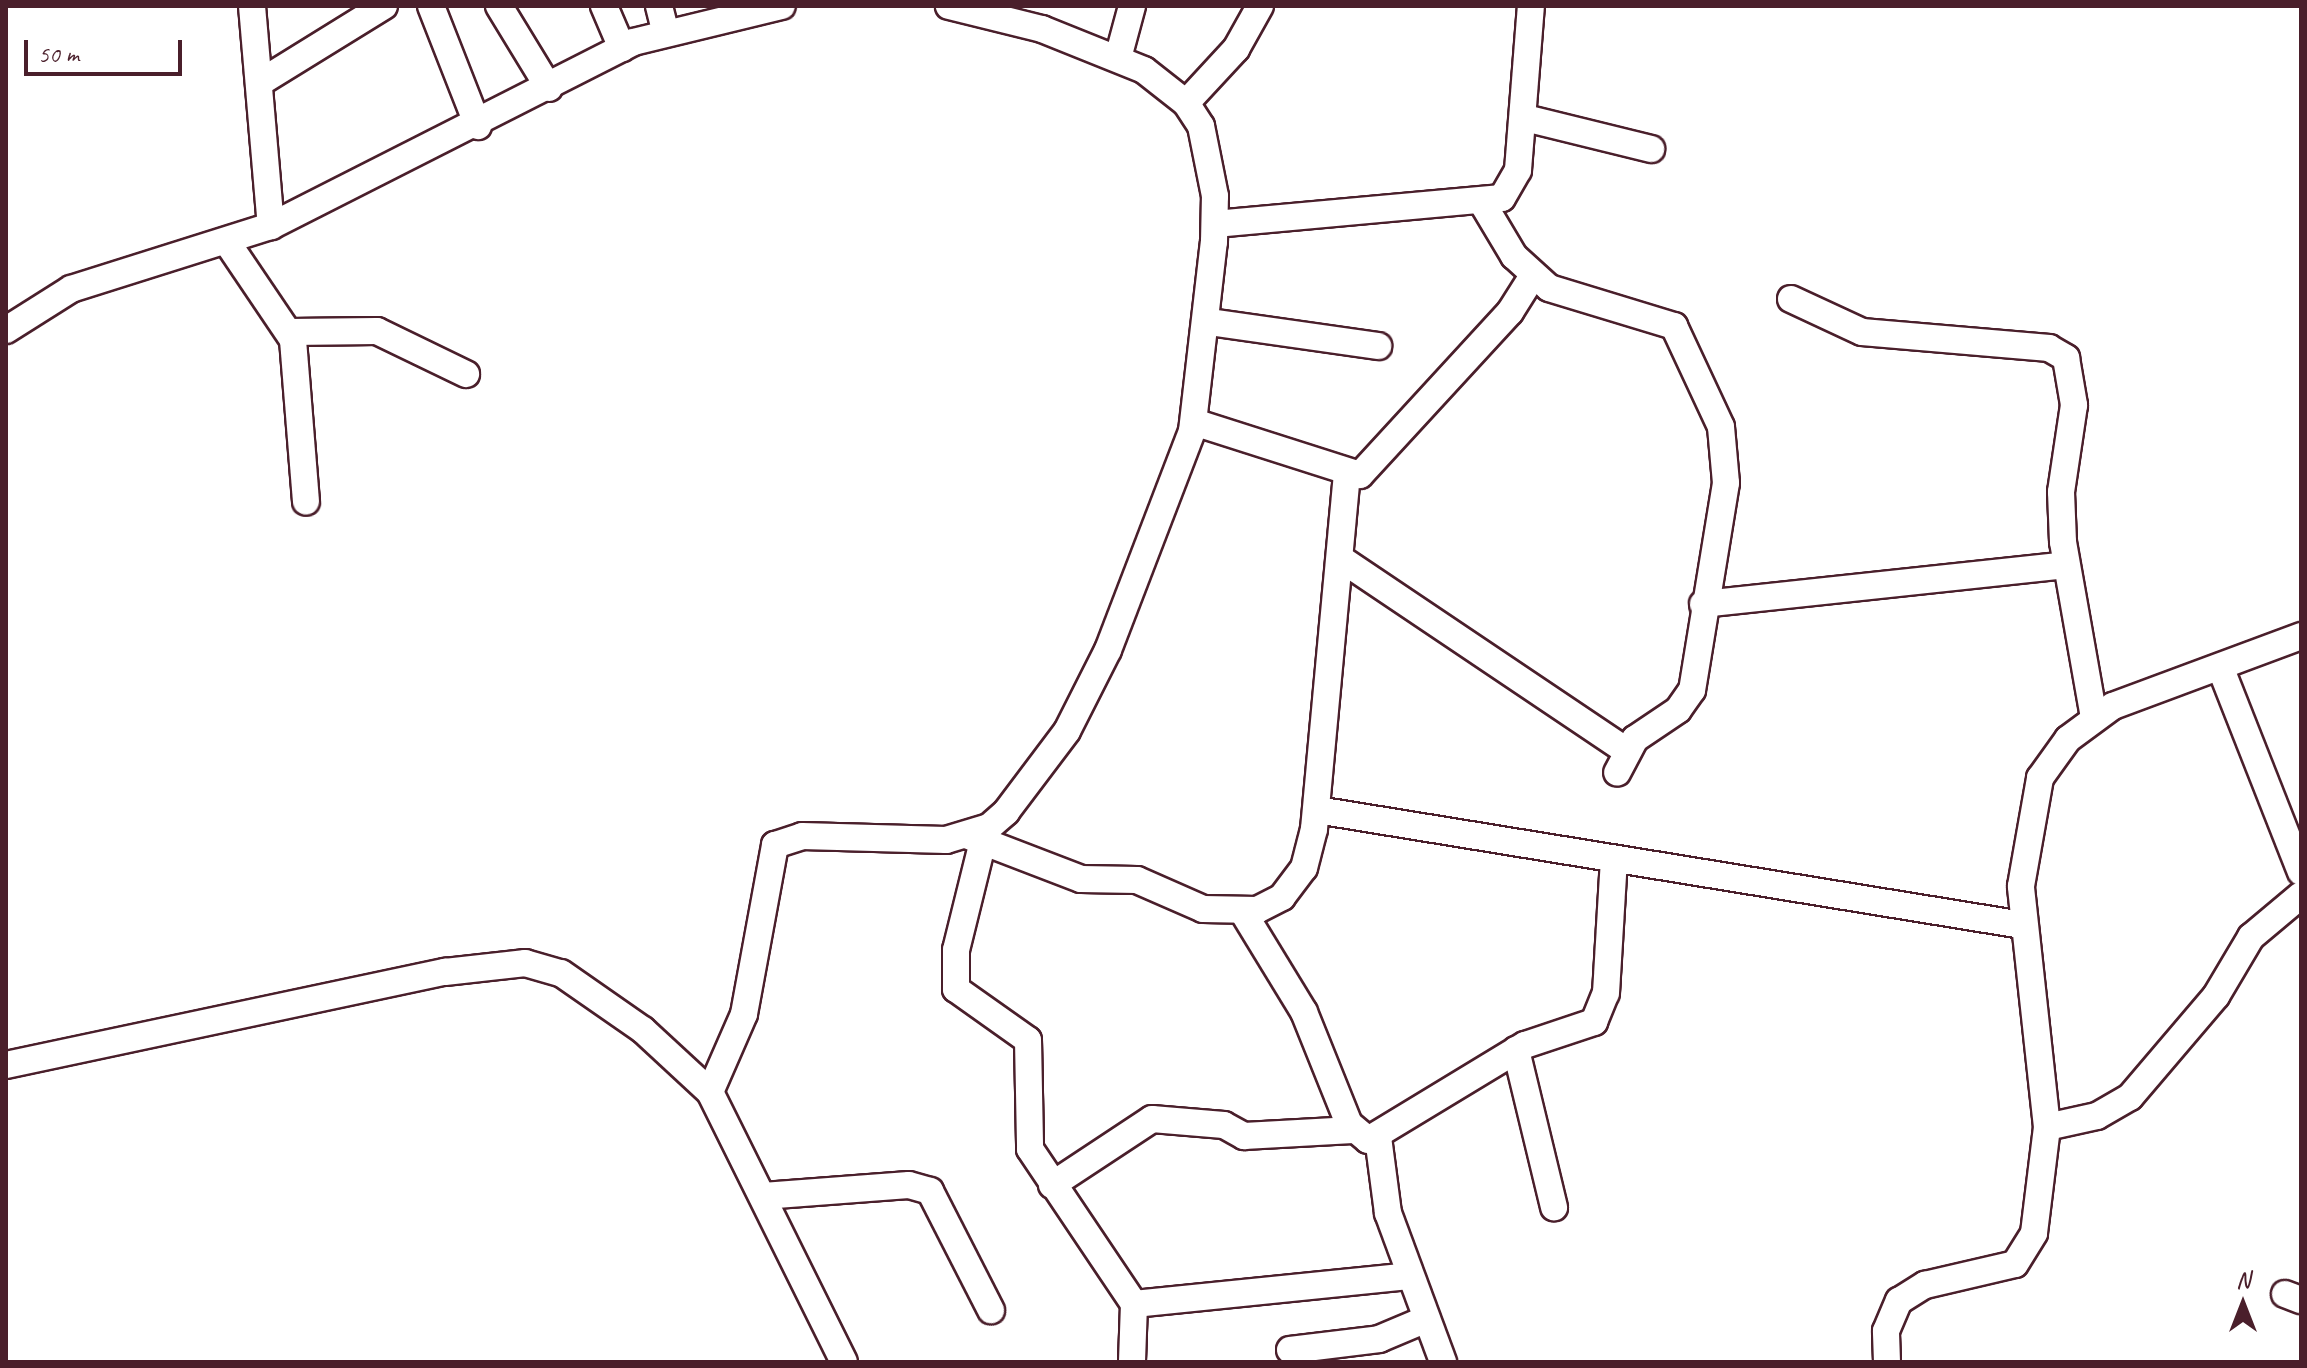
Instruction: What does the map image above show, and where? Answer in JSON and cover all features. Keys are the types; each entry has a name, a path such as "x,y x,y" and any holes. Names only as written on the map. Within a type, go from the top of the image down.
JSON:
{"street":[{"path":"252,6 264,80 271,226"},
{"path":"264,80 384,6"},
{"path":"431,6 478,126"},
{"path":"499,6 549,88"},
{"path":"604,6 622,48"},
{"path":"6,330 71,289 271,226 478,126 622,48 662,18 782,6"},
{"path":"949,6 1118,58 1186,103 1210,157 1215,224 1209,322 1194,422 1145,567 1067,731 1006,812 975,840 954,978 961,998 1012,1022 1028,1040 1025,1135 1052,1185 1134,1304 1132,1362"},
{"path":"1118,58 1132,6"},
{"path":"1186,103 1236,49 1260,6"},
{"path":"1215,224 1483,204 1502,198 1514,183 1525,118 1531,6"},
{"path":"1525,118 1651,149"},
{"path":"1344,561 1622,762 1687,701 1727,464 1721,427 1679,335 1659,317 1568,294 1532,277 1483,204"},
{"path":"227,242 290,332 306,501"},
{"path":"1194,422 1257,437 1347,475 1366,470 1510,312 1532,277"},
{"path":"1791,299 1862,332 2049,348 2066,358 2074,405 2061,492 2065,565 2094,718"},
{"path":"1209,322 1378,346"},
{"path":"290,332 377,331 466,374"},
{"path":"710,1092 744,1014 775,845 802,836 975,840 1050,861 1081,879 1129,877 1186,904 1243,912 1271,905 1294,885 1317,810 1344,561 1347,475"},
{"path":"1703,604 2065,565"},
{"path":"1887,1362 1886,1331 1899,1301 1925,1285 1999,1272 2025,1254 2043,1196 2047,1127 2022,925 2022,847 2040,778 2068,739 2094,718 2301,636"},
{"path":"2221,669 2301,872"},
{"path":"1317,810 2022,925"},
{"path":"1052,1185 1152,1119 1224,1125 1244,1136 1366,1134 1516,1050 1583,1029 1601,1011 1614,859"},
{"path":"2047,1127 2097,1116 2130,1097 2216,996 2251,937 2301,895"},
{"path":"1243,912 1304,1012 1366,1134 1409,1276 1443,1362"},
{"path":"6,1065 204,1019 525,963 599,996 710,1092 844,1362"},
{"path":"1516,1050 1554,1207"},
{"path":"763,1196 909,1185 930,1191 991,1310"},
{"path":"1134,1304 1409,1276"},
{"path":"1290,1350 1379,1339 1424,1320"}]}
